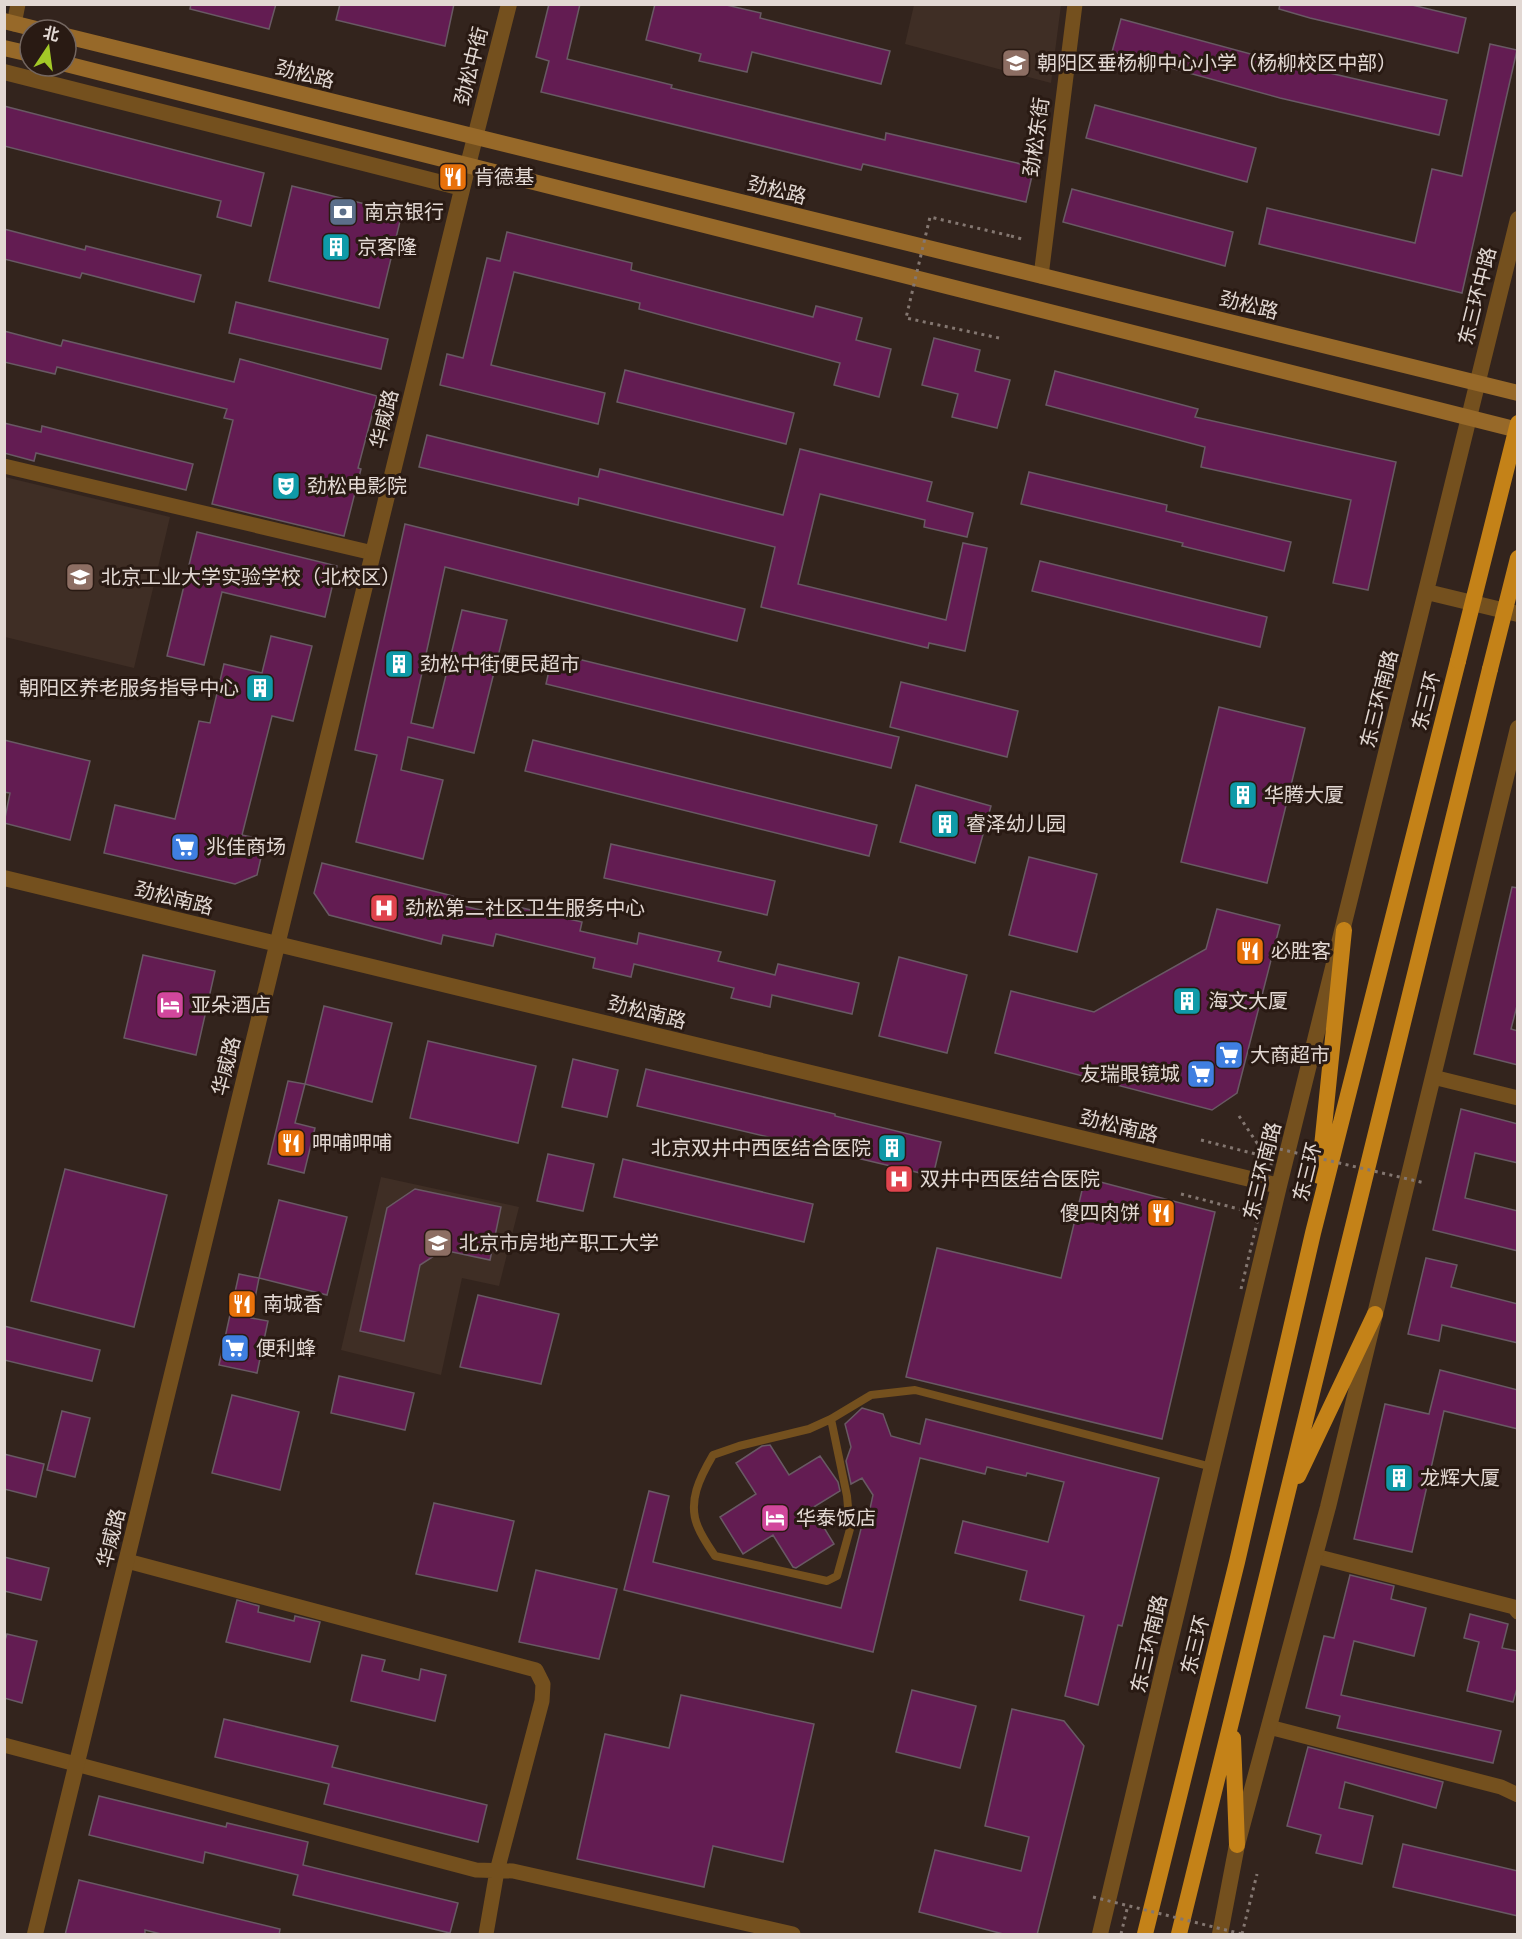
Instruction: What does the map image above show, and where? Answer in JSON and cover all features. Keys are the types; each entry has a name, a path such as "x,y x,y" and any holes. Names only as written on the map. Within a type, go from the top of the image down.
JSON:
{"highway":[{"name":"东三环","path":"1145,1935 1240,1551 1313,1233 1518,423"},
{"path":"1179,1935 1518,558"},
{"path":"1313,1233 1344,930"},
{"path":"1282,1510 1375,1314"},
{"path":"1232,1717 1237,1845"}],"main road":[{"name":"劲松路","path":"78,39 1518,393"},
{"path":"78,67 1518,430"}],"street":[{"path":"9,22 18,4"},
{"name":"劲松中街","path":"475,137 509,4"},
{"name":"劲松东街","path":"1041,276 1075,4"},
{"path":"4,72 462,188"},
{"name":"华威路","path":"35,1935 475,137"},
{"name":"东三环中路","path":"1470,418 1518,219"},
{"name":"东三环南路","path":"1100,1935 1279,1186 1470,418"},
{"path":"4,466 373,552"},
{"path":"1427,592 1518,614"},
{"path":"1220,1935 1237,1845 1315,1556 1518,728"},
{"name":"劲松南路","path":"4,878 1279,1186"},
{"path":"1433,1077 1518,1098"},
{"path":"1315,1556 1514,1607 1518,1612"},
{"path":"127,1561 536,1670 543,1684 542,1701 496,1870 486,1935"},
{"path":"1269,1727 1501,1787 1518,1795"},
{"path":"4,1745 476,1870 513,1871 793,1935"}],"lane":[{"path":"831,1419 848,1496 850,1529 837,1576 827,1581 715,1556 697,1526 693,1502 700,1477 713,1455 739,1446 809,1429 831,1419 871,1395 915,1390 1213,1467"}],"path":[{"path":"999,338 906,318 930,217 1022,239"},
{"path":"1239,1116 1257,1143 1425,1183"},
{"path":"1201,1140 1273,1158"},
{"path":"1241,1289 1275,1148"},
{"path":"1181,1194 1259,1214"},
{"path":"1093,1897 1242,1934 1257,1875"},
{"path":"1120,1935 1128,1905"}],"shaded area":[{"name":"朝阳区垂杨柳中心小学（杨柳校区中部）","path":"914,5 1061,5 1051,83 905,44"},
{"name":"北京工业大学实验学校（北校区）","path":"5,477 170,517 134,668 5,637"},
{"name":"北京市房地产职工大学","path":"381,1177 519,1207 499,1286 462,1278 441,1375 341,1350"}],"building":[{"path":"191,4 276,4 269,29 190,9"},
{"path":"340,4 454,4 445,46 336,20"},
{"path":"549,4 580,4 567,59 672,85 671,88 885,140 886,133 1034,167 1026,202 863,164 861,170 541,92 549,61 536,57"},
{"path":"655,4 722,4 761,13 760,18 890,51 881,84 752,52 747,72 699,61 701,54 646,40"},
{"path":"1280,4 1408,4 1466,18 1458,53 1310,18 1279,9"},
{"path":"1121,19 1299,67 1447,100 1439,135 1280,98 1112,52"},
{"path":"1490,44 1517,50 1462,293 1259,244 1267,208 1415,243 1432,169 1462,176"},
{"path":"1095,105 1256,148 1247,182 1086,138"},
{"path":"4,106 264,173 251,226 217,217 221,201 4,146"},
{"name":"京客隆","path":"292,186 402,213 379,308 269,281"},
{"path":"1072,189 1233,232 1225,266 1063,222"},
{"path":"4,229 85,250 86,246 201,275 194,302 82,273 80,278 4,259"},
{"path":"507,232 632,263 631,270 813,317 816,306 862,318 856,340 891,349 879,397 834,385 840,363 639,309 640,303 514,272 491,365 605,393 598,424 440,385 447,354 463,358 487,258 500,261"},
{"path":"236,302 388,339 381,369 229,333"},
{"path":"4,331 61,346 63,340 234,382 240,359 377,396 358,468 361,469 344,536 212,504 233,420 224,418 227,409 57,367 55,374 4,362"},
{"path":"934,338 980,350 975,371 1010,380 997,428 952,417 958,394 922,385"},
{"path":"625,370 794,413 786,444 617,402"},
{"path":"1055,371 1198,409 1195,417 1396,462 1368,590 1333,583 1351,500 1201,467 1205,447 1046,405"},
{"path":"4,423 41,432 42,426 193,464 186,490 36,453 34,461 4,453"},
{"path":"427,435 598,477 600,469 783,515 800,449 932,482 927,501 973,513 967,537 924,527 925,520 820,494 798,584 946,620 963,543 987,548 965,651 929,643 928,648 761,607 775,547 579,498 578,505 419,467"},
{"path":"1029,472 1167,505 1166,511 1291,542 1284,571 1182,546 1183,543 1021,504"},
{"path":"405,524 745,609 737,641 445,567 411,723 433,728 462,610 507,620 474,753 408,737 401,770 443,780 423,859 356,842 377,755 355,750"},
{"path":"197,532 337,566 325,617 222,592 204,665 167,656"},
{"path":"1040,561 1267,617 1260,647 1032,591"},
{"path":"271,636 312,646 293,721 272,716 242,835 265,840 257,875 235,884 104,853 115,805 175,819 199,721 210,723 224,664 262,673"},
{"path":"553,653 899,737 891,768 546,684"},
{"path":"901,682 1018,711 1007,757 890,727"},
{"name":"华腾大厦","path":"1219,707 1305,728 1267,883 1181,862"},
{"path":"4,740 90,761 70,840 4,823 10,793 4,792"},
{"path":"533,740 877,825 869,856 525,771"},
{"name":"睿泽幼儿园","path":"916,785 991,806 975,863 900,842"},
{"path":"611,844 775,881 767,915 604,878"},
{"path":"1029,857 1097,874 1077,952 1009,935"},
{"path":"322,863 453,896 451,903 498,914 501,903 582,922 580,931 637,944 639,933 721,952 718,961 775,975 778,964 859,983 852,1014 772,995 770,1007 731,998 734,988 634,964 631,977 593,968 595,958 496,934 493,946 443,935 441,944 329,915 314,893"},
{"path":"1512,887 1518,888 1518,1002 1511,1029 1518,1031 1518,1065 1474,1054"},
{"name":"海文大厦","path":"1217,909 1280,925 1237,1093 1212,1110 995,1053 1011,991 1094,1012 1206,949"},
{"name":"亚朵酒店","path":"143,955 215,971 196,1055 124,1038"},
{"path":"899,957 967,975 947,1053 879,1036"},
{"path":"324,1006 392,1023 372,1102 305,1084"},
{"path":"428,1041 536,1066 518,1143 410,1118"},
{"path":"573,1059 618,1070 607,1117 562,1107"},
{"path":"646,1069 941,1142 933,1176 637,1106"},
{"path":"288,1081 305,1084 295,1123 315,1128 304,1173 268,1164"},
{"path":"1461,1109 1518,1124 1518,1163 1475,1153 1465,1198 1518,1211 1518,1251 1433,1230"},
{"path":"548,1154 594,1164 583,1211 537,1201"},
{"path":"623,1159 813,1204 804,1242 614,1197"},
{"path":"65,1169 167,1195 134,1327 31,1301"},
{"path":"1085,1178 1215,1212 1162,1439 906,1377 937,1248 1061,1278"},
{"path":"415,1189 501,1207 490,1260 443,1250 420,1265 404,1341 360,1331 387,1208"},
{"path":"279,1200 347,1217 327,1295 259,1278"},
{"path":"1426,1258 1457,1265 1451,1287 1518,1304 1518,1343 1442,1325 1439,1341 1408,1334"},
{"path":"239,1274 259,1278 251,1318 268,1321 257,1373 219,1365"},
{"path":"478,1295 559,1314 541,1384 460,1367"},
{"path":"4,1326 100,1350 92,1381 4,1360"},
{"name":"龙辉大厦","path":"1440,1370 1518,1390 1518,1429 1444,1411 1412,1552 1354,1539 1385,1404 1429,1414"},
{"path":"339,1376 414,1393 405,1430 331,1413"},
{"path":"232,1395 299,1412 280,1490 212,1473"},
{"path":"862,1408 883,1414 891,1436 920,1444 926,1419 1159,1478 1122,1626 1118,1625 1098,1705 1065,1696 1084,1616 1020,1600 1027,1571 955,1553 963,1521 1048,1542 1064,1482 1027,1473 1026,1476 987,1467 985,1474 920,1458 873,1652 624,1590 649,1491 669,1496 653,1562 841,1608 864,1517 868,1518 873,1495 862,1478 851,1484 846,1461 851,1447 845,1424"},
{"path":"62,1411 90,1418 75,1477 47,1470"},
{"path":"770,1445 789,1475 820,1456 838,1482 840,1491 812,1508 834,1544 796,1568 793,1567 773,1535 743,1554 720,1517 756,1494 736,1463 762,1446"},
{"path":"4,1454 44,1464 36,1497 4,1489"},
{"path":"434,1503 514,1521 497,1591 416,1574"},
{"path":"4,1557 49,1568 41,1600 4,1591"},
{"path":"536,1570 617,1589 599,1659 519,1642"},
{"path":"1350,1575 1394,1586 1391,1599 1426,1608 1414,1656 1354,1641 1341,1695 1501,1731 1493,1763 1337,1728 1340,1716 1306,1708 1324,1636 1334,1638"},
{"path":"237,1600 259,1606 258,1612 294,1621 295,1616 320,1622 310,1662 226,1642"},
{"path":"1470,1614 1508,1624 1502,1648 1518,1651 1518,1685 1513,1702 1467,1691 1479,1642 1464,1638"},
{"path":"7,1634 37,1641 22,1703 4,1698 4,1643"},
{"path":"362,1655 385,1660 382,1671 419,1680 421,1669 446,1675 435,1721 351,1701"},
{"path":"912,1690 976,1706 960,1768 896,1752"},
{"path":"681,1695 814,1724 783,1862 713,1846 704,1887 577,1859 605,1734 669,1748"},
{"path":"1012,1709 1064,1721 1084,1746 1037,1935 1007,1935 919,1912 935,1850 1021,1871 1029,1837 985,1826"},
{"path":"224,1719 338,1746 332,1767 487,1805 478,1842 324,1804 329,1784 215,1757"},
{"path":"1308,1747 1443,1782 1436,1808 1345,1782 1339,1808 1373,1816 1362,1864 1316,1853 1321,1835 1287,1826"},
{"path":"99,1796 226,1827 227,1823 308,1842 303,1865 458,1903 450,1933 293,1895 298,1875 205,1852 203,1863 89,1835"},
{"path":"1403,1844 1518,1871 1518,1916 1393,1887"},
{"path":"79,1880 280,1929 279,1935 165,1935 145,1930 145,1935 65,1935"}],"place":[{"name":"朝阳区垂杨柳中心小学（杨柳校区中部）","path":"1016,63"},
{"name":"肯德基","path":"453,177"},
{"name":"南京银行","path":"343,212"},
{"name":"京客隆","path":"336,247"},
{"name":"劲松电影院","path":"286,486"},
{"name":"北京工业大学实验学校（北校区）","path":"80,577"},
{"name":"劲松中街便民超市","path":"399,664"},
{"name":"朝阳区养老服务指导中心","path":"260,688"},
{"name":"华腾大厦","path":"1243,795"},
{"name":"睿泽幼儿园","path":"945,824"},
{"name":"兆佳商场","path":"185,847"},
{"name":"劲松第二社区卫生服务中心","path":"384,908"},
{"name":"必胜客","path":"1250,951"},
{"name":"海文大厦","path":"1187,1001"},
{"name":"亚朵酒店","path":"170,1005"},
{"name":"大商超市","path":"1229,1055"},
{"name":"友瑞眼镜城","path":"1201,1074"},
{"name":"呷哺呷哺","path":"291,1143"},
{"name":"北京双井中西医结合医院","path":"892,1148"},
{"name":"双井中西医结合医院","path":"899,1179"},
{"name":"傻四肉饼","path":"1161,1213"},
{"name":"北京市房地产职工大学","path":"438,1243"},
{"name":"南城香","path":"242,1304"},
{"name":"便利蜂","path":"235,1348"},
{"name":"龙辉大厦","path":"1399,1478"},
{"name":"华泰饭店","path":"775,1518"}]}
